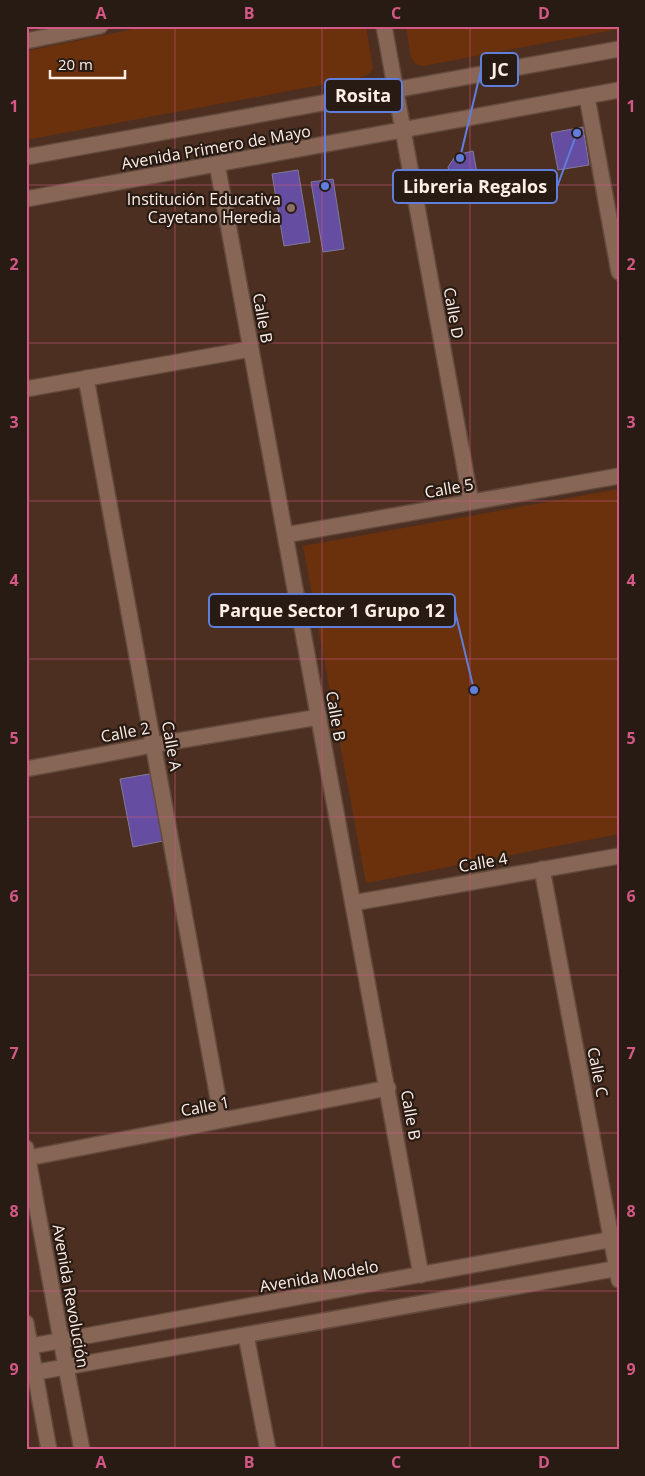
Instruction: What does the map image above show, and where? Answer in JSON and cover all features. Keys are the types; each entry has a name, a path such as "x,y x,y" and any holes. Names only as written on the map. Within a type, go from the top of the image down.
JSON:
{"street":[{"path":"26,40 100,26"},
{"name":"Calle D","path":"384,26 471,502"},
{"name":"Avenida Primero de Mayo","path":"26,157 619,49"},
{"name":"Avenida Primero de Mayo","path":"26,199 619,90"},
{"path":"586,97 619,272"},
{"name":"Calle B","path":"217,164 422,1275"},
{"path":"26,389 251,349"},
{"name":"Calle A","path":"86,378 222,1120"},
{"name":"Calle 5","path":"285,535 619,476"},
{"name":"Calle 2","path":"26,769 154,745 319,718"},
{"name":"Calle 4","path":"353,903 619,856"},
{"name":"Calle C","path":"542,870 615,1239 618,1272"},
{"name":"Calle 1","path":"27,1153 222,1120 388,1088"},
{"name":"Avenida Revolución","path":"27,1153 82,1450"},
{"name":"Avenida Modelo","path":"28,1347 615,1239"},
{"path":"31,1374 246,1335 618,1272"},
{"path":"26,1323 31,1374 49,1450"},
{"path":"246,1335 268,1450"}],"shaded area":[{"path":"149,26 366,26 373,68 370,73 363,77 26,140 26,51"},
{"path":"406,26 619,26 619,29 423,66 416,64 411,58"},
{"path":"619,489 619,834 366,883 303,546"}],"building":[{"path":"583,127 589,165 558,170 551,133"},
{"path":"473,151 479,184 453,189 448,167 456,155"},
{"name":"Institución Educativa Cayetano Heredia","path":"298,170 310,242 284,246 272,174"},
{"path":"333,179 344,249 323,252 311,182"},
{"path":"155,773 168,840 133,847 120,779"}],"place":[{"name":"Libreria Regalos","path":"577,133"},
{"name":"JC","path":"460,158"},
{"name":"Rosita","path":"325,186"},
{"name":"Institución Educativa Cayetano Heredia","path":"291,208"},
{"name":"Parque Sector 1 Grupo 12","path":"474,690"}]}
